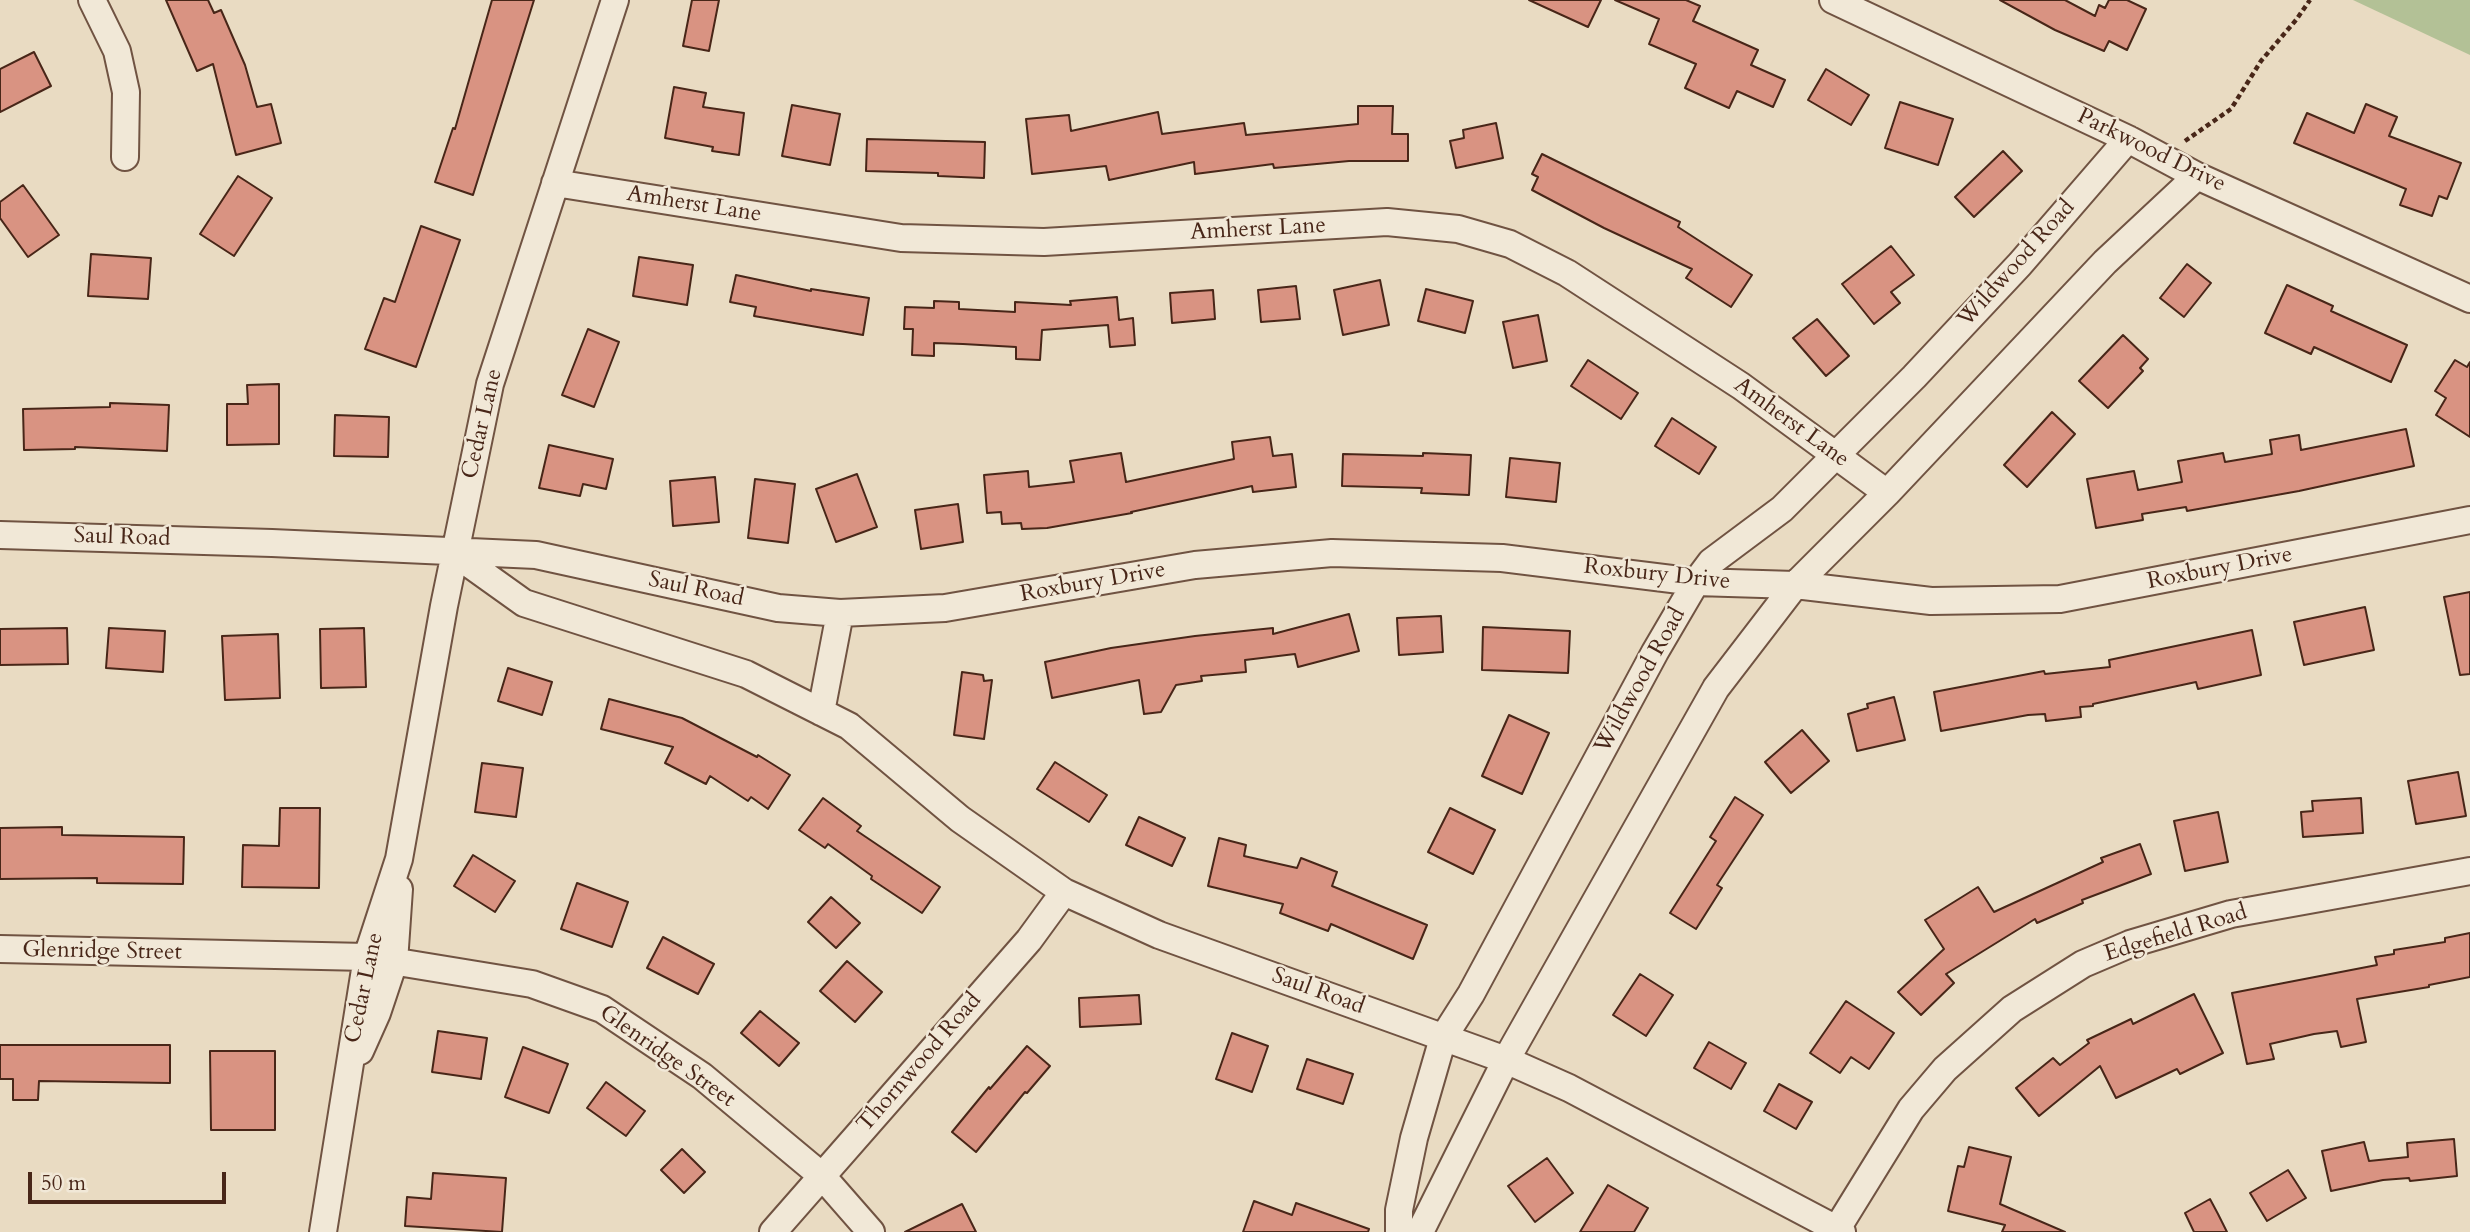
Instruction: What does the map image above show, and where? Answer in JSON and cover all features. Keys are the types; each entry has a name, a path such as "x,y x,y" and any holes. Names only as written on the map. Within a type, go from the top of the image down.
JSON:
{"street":[{"path":"92,0 117,51 127,92 125,158"},
{"name":"Cedar Lane","path":"348,1078 377,1013 394,962 399,859 454,552 490,384 615,0"},
{"name":"Parkwood Drive","path":"1833,0 2128,139 2197,176 2470,299"},
{"name":"Wildwood Road","path":"1399,1232 1399,1210 1414,1138 1443,1038 1471,994 1638,683 1696,582 1711,562 1782,509 1914,377 2020,264 2128,139"},
{"path":"1420,1232 1506,1060 1716,688 1795,586 1887,494 2105,262 2197,176"},
{"name":"Amherst Lane","path":"555,183 901,238 1044,242 1387,222 1458,229 1510,244 1567,273 1741,386 1887,494"},
{"name":"Roxbury Drive","path":"841,613 945,608 1195,565 1332,553 1502,558 1696,582 1795,586 1931,601 2060,599 2470,520"},
{"name":"Saul Road","path":"0,535 272,543 536,555 778,608 841,613"},
{"name":"Saul Road","path":"454,552 524,603 746,674 849,726 960,819 1064,891 1159,935 1506,1060 1569,1088 1838,1231"},
{"path":"821,712 841,613"},
{"name":"Cedar Lane","path":"323,1232 367,957 399,859"},
{"name":"Edgefield Road","path":"1838,1231 1911,1110 1945,1069 2012,1009 2083,964 2130,944 2231,914 2470,872"},
{"name":"Thornwood Road","path":"773,1232 1029,940 1064,891"},
{"name":"Glenridge Street","path":"0,949 367,957 532,984 602,1009 702,1076 822,1176 871,1232"}],"path":[{"path":"2184,141 2231,109 2261,61 2310,0"}],"green space":[{"path":"2353,0 2470,0 2470,55"}],"building":[{"path":"166,0 208,0 214,13 221,10 245,65 257,107 271,104 281,143 236,155 213,64 197,71"},
{"path":"492,0 534,0 473,195 435,182 453,128 455,129"},
{"path":"692,0 719,0 709,51 683,46"},
{"path":"1529,0 1601,0 1588,27"},
{"path":"1615,0 1686,0 1700,6 1693,21 1758,50 1751,65 1785,80 1773,107 1737,91 1729,108 1685,88 1696,64 1649,44 1659,19"},
{"path":"2000,0 2065,0 2095,16 2099,5 2105,8 2109,0 2127,0 2146,9 2127,50 2109,41 2104,51 2055,30"},
{"path":"34,52 51,86 0,112 0,69"},
{"path":"1826,69 1869,95 1851,125 1808,100"},
{"path":"674,87 706,93 703,107 744,113 739,155 712,151 713,147 665,138"},
{"path":"1900,102 1953,119 1938,165 1885,148"},
{"path":"2366,104 2397,117 2389,136 2461,163 2447,199 2439,196 2432,216 2400,205 2406,189 2294,143 2307,113 2354,133"},
{"path":"792,105 840,114 830,165 782,156"},
{"path":"1358,106 1393,106 1392,134 1408,134 1408,161 1349,161 1274,168 1273,164 1195,174 1194,162 1109,180 1106,166 1032,174 1026,119 1069,115 1071,131 1158,112 1162,134 1244,123 1246,135 1358,124"},
{"path":"1496,123 1503,158 1456,168 1450,141 1464,138 1463,130"},
{"path":"867,139 985,142 984,178 938,176 938,173 866,171"},
{"path":"2003,151 2022,171 1974,217 1955,197"},
{"path":"1542,154 1680,222 1678,227 1752,275 1731,307 1686,278 1692,269 1604,228 1532,190 1538,177 1532,174"},
{"path":"238,176 272,198 234,256 200,234"},
{"path":"23,185 59,235 28,257 0,218 0,202"},
{"path":"421,226 460,240 416,367 365,349 384,298 395,302"},
{"path":"1891,246 1914,275 1891,292 1900,303 1874,324 1842,284"},
{"path":"91,254 151,258 148,299 88,296"},
{"path":"639,257 693,265 687,305 633,296"},
{"path":"2187,264 2211,283 2184,317 2160,298"},
{"path":"736,275 811,291 869,298 863,335 754,316 756,307 730,302"},
{"path":"1380,280 1389,325 1343,335 1334,290"},
{"path":"2287,285 2333,306 2331,311 2407,345 2391,382 2314,347 2311,354 2265,333"},
{"path":"1296,286 1300,319 1261,322 1258,290"},
{"path":"1426,289 1473,301 1465,333 1418,321"},
{"path":"1213,290 1215,319 1172,323 1170,293"},
{"path":"1117,297 1119,320 1133,318 1135,345 1110,347 1108,325 1042,330 1040,360 1016,359 1016,347 963,344 934,343 934,356 912,355 913,329 904,329 905,307 934,308 934,301 959,302 959,309 1015,312 1015,302 1071,305 1070,301"},
{"path":"1538,315 1547,361 1513,368 1503,322"},
{"path":"1817,319 1849,356 1826,376 1793,338"},
{"path":"588,329 619,342 594,407 562,395"},
{"path":"2123,335 2148,359 2140,368 2143,371 2108,408 2079,381"},
{"path":"1588,360 1638,393 1621,419 1571,386"},
{"path":"2455,360 2467,367 2470,362 2470,437 2436,415 2446,398 2435,391"},
{"path":"279,384 279,444 227,445 227,404 248,404 247,385"},
{"path":"110,403 169,405 167,451 75,447 24,450 23,409 110,407"},
{"path":"2052,412 2075,434 2027,487 2004,465"},
{"path":"335,415 389,417 388,457 334,456"},
{"path":"1672,418 1716,447 1699,474 1655,446"},
{"path":"2406,429 2414,466 2299,491 2187,511 2186,507 2142,514 2143,520 2096,528 2087,479 2134,471 2138,490 2182,482 2178,461 2223,453 2225,462 2272,454 2270,440 2299,435 2301,450"},
{"path":"1270,437 1273,456 1292,454 1296,487 1253,492 1252,486 1132,513 1047,528 1022,529 1021,523 1002,524 1001,512 987,513 984,475 1028,471 1029,487 1074,482 1070,461 1121,453 1126,482 1234,459 1232,442"},
{"path":"549,445 613,459 606,489 583,484 580,496 539,488"},
{"path":"1423,453 1471,455 1469,495 1421,493 1422,488 1342,486 1343,454 1423,456"},
{"path":"1510,458 1560,463 1556,502 1506,497"},
{"path":"857,474 877,527 836,542 816,489"},
{"path":"715,477 719,522 673,526 670,481"},
{"path":"755,479 795,484 788,543 748,538"},
{"path":"958,504 963,542 921,549 915,510"},
{"path":"2470,592 2470,674 2460,675 2444,597"},
{"path":"2365,607 2374,650 2304,665 2294,622"},
{"path":"1349,614 1359,651 1298,667 1295,654 1245,660 1246,672 1201,676 1202,681 1176,685 1161,712 1144,714 1139,680 1052,698 1045,662 1111,648 1195,636 1273,628 1273,634"},
{"path":"1441,616 1443,652 1399,655 1397,618"},
{"path":"1483,627 1570,631 1568,673 1482,670"},
{"path":"67,628 68,664 0,665 0,629"},
{"path":"109,628 165,631 163,672 106,668"},
{"path":"364,628 366,687 321,688 320,629"},
{"path":"2252,630 2261,675 2198,689 2196,682 2080,707 2081,717 2046,721 2045,714 2028,715 1941,731 1934,692 2044,671 2045,674 2110,667 2109,660"},
{"path":"278,634 280,698 225,700 222,636"},
{"path":"508,668 552,682 542,715 498,701"},
{"path":"962,672 983,675 984,681 992,680 984,739 954,735"},
{"path":"1894,697 1905,740 1857,751 1848,714 1868,708 1867,704"},
{"path":"609,699 682,718 757,757 758,755 790,775 768,809 751,797 748,801 710,776 706,784 665,763 673,747 601,729"},
{"path":"1509,715 1549,733 1522,794 1482,776"},
{"path":"1802,730 1829,761 1791,793 1765,762"},
{"path":"1055,762 1107,795 1089,822 1037,789"},
{"path":"482,763 523,768 516,817 475,812"},
{"path":"2458,772 2466,816 2416,824 2408,781"},
{"path":"1735,797 1763,815 1717,885 1722,888 1696,929 1670,913 1716,841 1710,837"},
{"path":"823,798 861,826 857,831 940,887 922,913 871,879 872,876 828,844 825,848 799,830"},
{"path":"2361,798 2363,833 2303,837 2301,812 2313,811 2312,801"},
{"path":"280,808 320,808 319,888 242,887 243,845 279,846"},
{"path":"1450,808 1495,830 1473,874 1428,852"},
{"path":"2218,812 2228,862 2185,871 2174,821"},
{"path":"1139,817 1185,838 1172,866 1126,845"},
{"path":"62,827 62,835 184,837 183,884 97,883 97,878 0,879 0,828"},
{"path":"1219,838 1246,845 1244,856 1297,868 1301,858 1337,872 1332,886 1427,925 1413,959 1331,924 1328,931 1280,913 1283,904 1208,886"},
{"path":"2140,844 2151,874 2082,900 2083,903 2037,923 2035,919 1946,974 1954,983 1921,1015 1898,992 1944,949 1925,920 1978,887 1994,912 2103,862 2101,858"},
{"path":"473,855 515,881 495,912 454,886"},
{"path":"577,883 628,902 612,947 561,929"},
{"path":"831,897 860,923 836,948 808,922"},
{"path":"2470,933 2470,977 2357,999 2366,1042 2341,1047 2337,1031 2314,1034 2270,1044 2274,1059 2247,1064 2232,993 2377,965 2375,957 2394,954 2394,950 2445,942 2445,938"},
{"path":"663,937 714,964 698,994 647,968"},
{"path":"847,961 882,992 855,1022 820,991"},
{"path":"1640,974 1673,995 1646,1036 1613,1015"},
{"path":"2194,994 2223,1053 2180,1074 2177,1069 2116,1098 2100,1066 2039,1116 2016,1088 2053,1058 2060,1065 2089,1043 2087,1040 2131,1019 2133,1024"},
{"path":"1139,995 1141,1024 1080,1027 1079,998"},
{"path":"1846,1001 1894,1033 1869,1069 1851,1057 1840,1073 1810,1053"},
{"path":"760,1011 799,1043 779,1066 741,1033"},
{"path":"438,1031 487,1038 481,1079 432,1072"},
{"path":"1232,1033 1268,1046 1252,1092 1216,1079"},
{"path":"1709,1042 1746,1063 1731,1089 1694,1068"},
{"path":"0,1045 170,1045 170,1083 39,1081 38,1100 13,1100 13,1079 0,1079"},
{"path":"1027,1046 1050,1066 976,1152 952,1132"},
{"path":"523,1047 568,1064 549,1113 505,1097"},
{"path":"210,1051 275,1051 275,1130 211,1130"},
{"path":"1307,1059 1353,1074 1343,1104 1297,1089"},
{"path":"606,1082 645,1111 626,1136 587,1108"},
{"path":"1779,1084 1812,1102 1796,1129 1764,1111"},
{"path":"2454,1139 2457,1176 2410,1181 2409,1178 2383,1180 2331,1191 2322,1151 2364,1142 2369,1161 2408,1157 2407,1143"},
{"path":"1969,1147 2011,1157 2000,1204 2065,1232 2002,1232 2005,1225 1948,1211 1958,1166 1964,1167"},
{"path":"682,1149 705,1172 684,1193 661,1170"},
{"path":"1547,1158 1573,1193 1535,1222 1508,1186"},
{"path":"2288,1170 2306,1198 2267,1221 2250,1193"},
{"path":"433,1173 506,1178 502,1232 405,1226 407,1197 431,1199"},
{"path":"1608,1185 1648,1208 1634,1232 1580,1232"},
{"path":"2210,1199 2227,1232 2194,1232 2185,1213"},
{"path":"1254,1201 1292,1215 1296,1203 1369,1229 1368,1232 1243,1232"},
{"path":"962,1204 976,1232 905,1232"}]}
